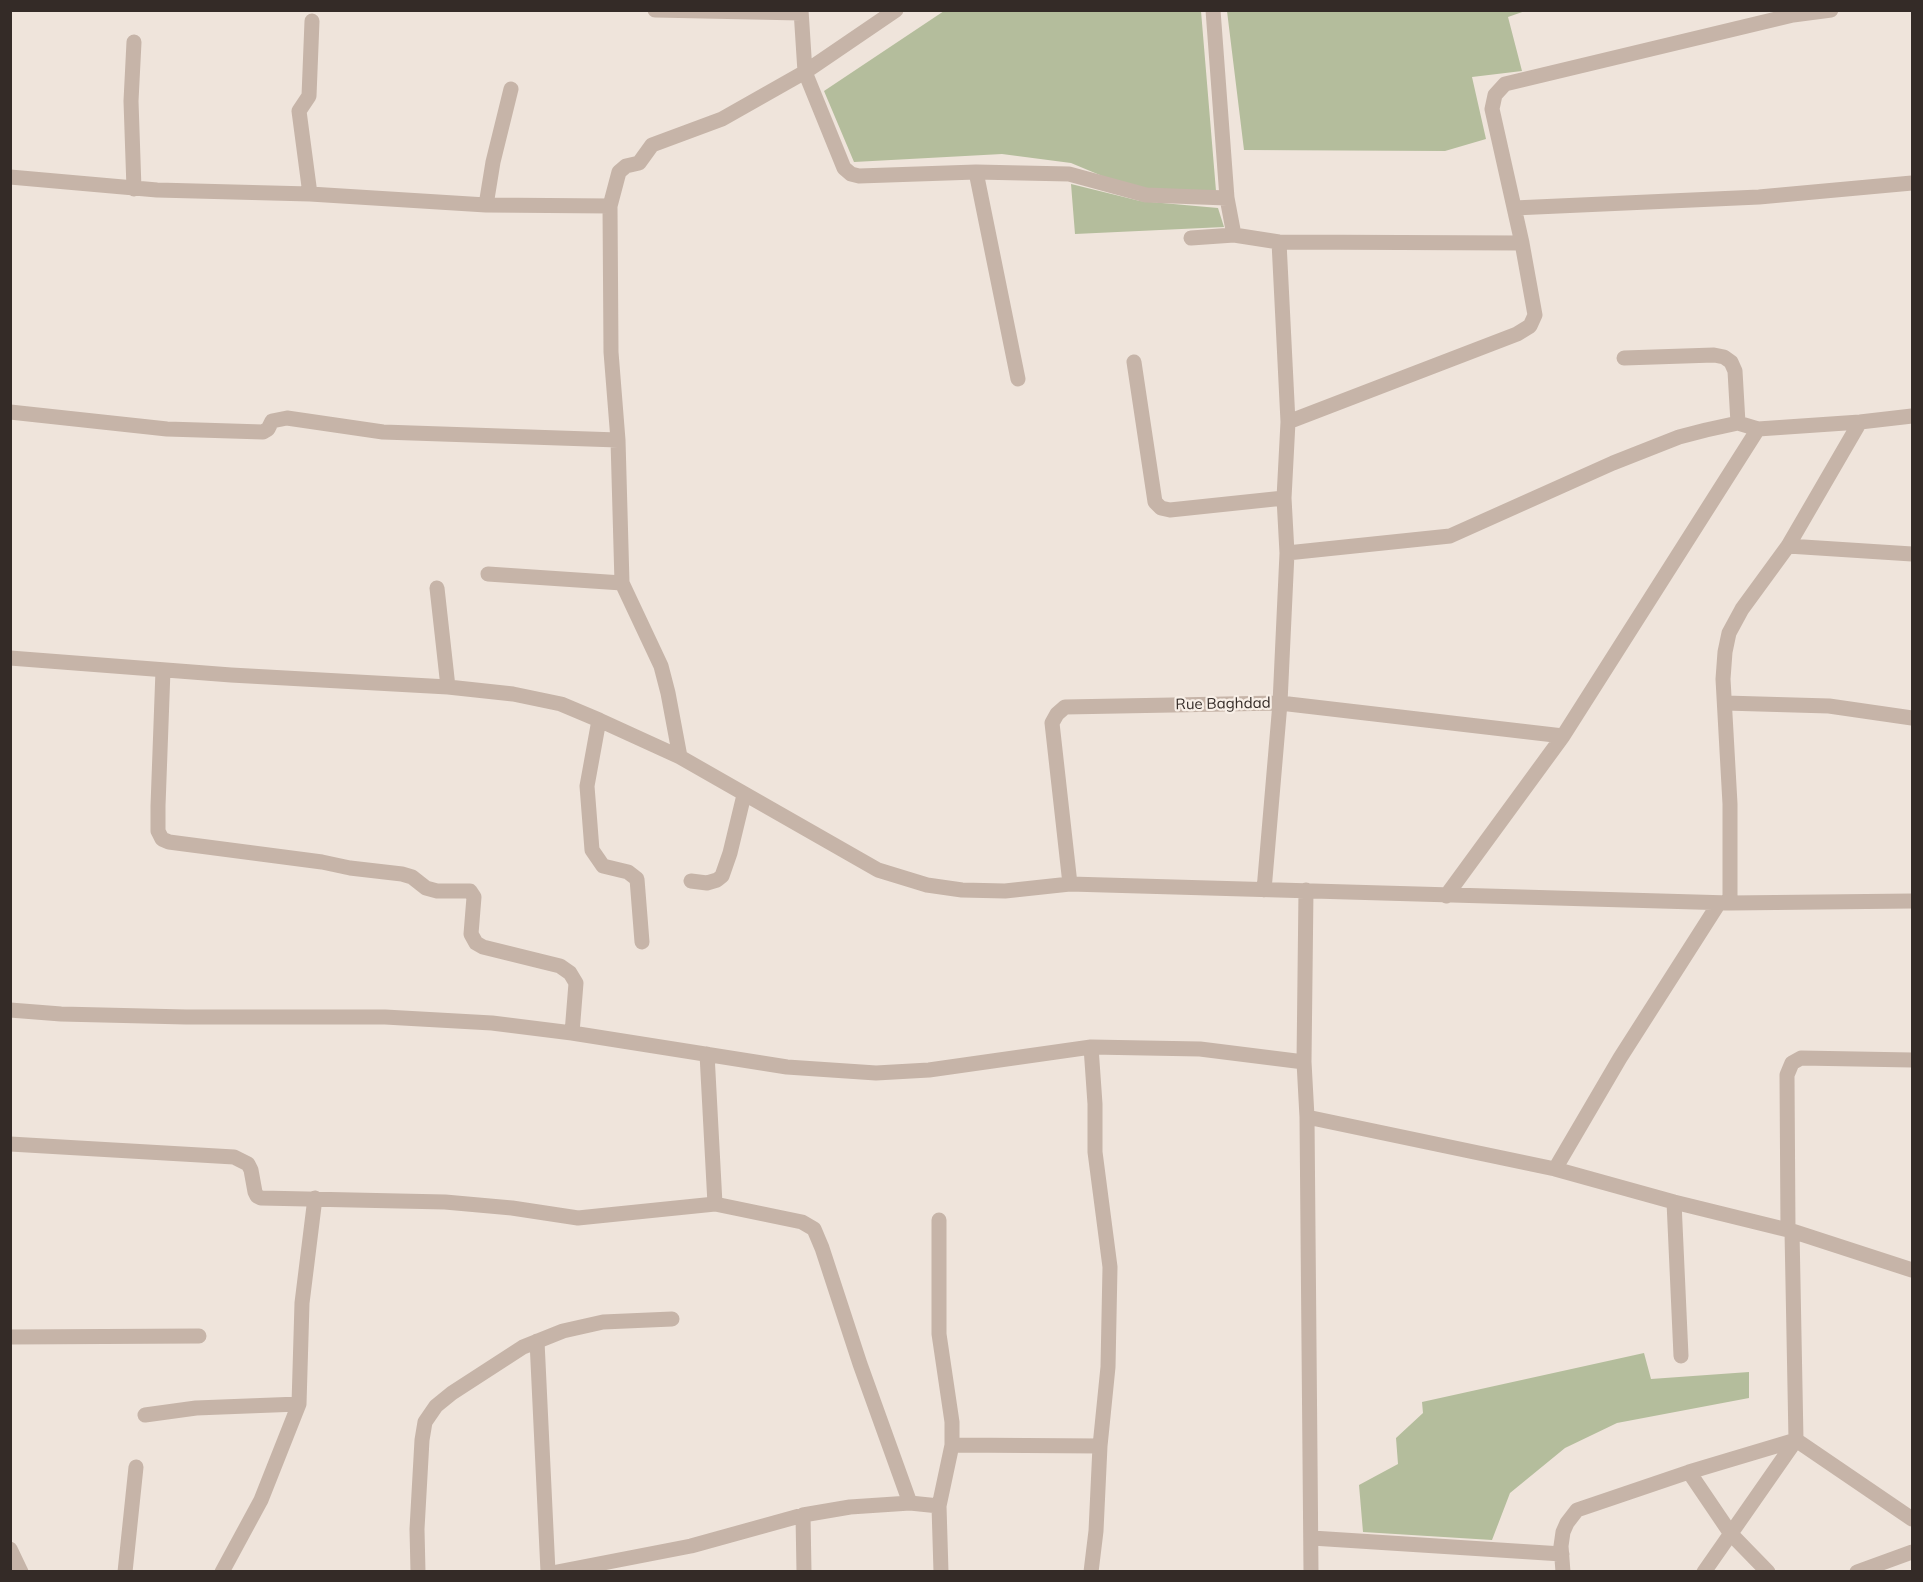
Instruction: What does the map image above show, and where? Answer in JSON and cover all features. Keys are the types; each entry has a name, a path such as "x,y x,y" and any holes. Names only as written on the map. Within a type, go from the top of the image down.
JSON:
{"street":[{"path":"655,10 801,12 805,72 844,168 851,174 859,176 976,172 1069,174 1146,195 1227,198"},
{"path":"680,758 661,666 622,583 618,440 611,352 610,206 622,169 639,163 652,145 722,119 805,72 896,10"},
{"path":"1213,10 1227,198 1234,235"},
{"path":"1288,422 1517,334 1530,326 1535,315 1522,243 1492,109 1495,95 1504,84 1793,15 1831,10"},
{"path":"310,194 299,111 309,96 312,21"},
{"path":"134,42 131,101 134,189"},
{"path":"486,205 493,162 511,89"},
{"path":"976,172 1018,379"},
{"path":"10,177 134,189 310,194 486,205 610,206"},
{"path":"1514,208 1759,197 1912,183"},
{"path":"1191,238 1234,235 1279,242 1522,243"},
{"path":"1264,890 1280,703 1287,553 1284,498 1288,422 1279,242"},
{"path":"1624,358 1714,355 1724,357 1731,362 1735,371 1738,423"},
{"path":"1134,362 1155,502 1161,508 1170,510 1284,498"},
{"path":"10,412 167,429 263,432 268,429 272,421 287,418 383,432 618,440"},
{"path":"1287,553 1450,536 1678,436 1738,423 1758,429 1912,416"},
{"path":"1556,1169 1620,1058 1724,903 1730,804 1723,667 1729,633 1742,609 1788,546 1860,422"},
{"path":"1446,896 1563,736 1758,429"},
{"path":"1788,546 1912,554"},
{"path":"488,574 622,583"},
{"path":"437,588 448,687"},
{"path":"10,658 163,670 448,687 513,694 561,705 680,758 878,870 927,885 962,890 1005,891 1070,884 1724,903 1912,901"},
{"path":"163,670 158,806 158,831 162,839 169,842 402,874 412,877 426,888 437,891 470,891 474,897 471,934 476,943 483,947 560,966 570,973 576,983 572,1033"},
{"name":"Rue Baghdad","path":"1070,884 1052,723 1065,706 1280,703 1563,736"},
{"path":"1725,703 1829,706 1912,718"},
{"path":"599,720 587,786 592,850 603,866 628,872 637,879 642,942"},
{"path":"691,881 707,883 722,876 744,795"},
{"path":"1306,890 1304,1062 1308,1117 1311,1572"},
{"path":"10,1010 61,1014 385,1017 492,1023 572,1033 787,1067 876,1073 929,1070 1091,1047 1200,1049 1304,1062"},
{"path":"1091,1047 1095,1104 1095,1152 1110,1267 1108,1367 1091,1572"},
{"path":"707,1054 715,1204"},
{"path":"1704,1572 1796,1440 1787,1075 1792,1063 1801,1059 1912,1060"},
{"path":"1308,1117 1556,1169 1674,1202 1790,1230 1912,1270"},
{"path":"10,1144 234,1157 248,1164 255,1192 259,1197 445,1202 512,1208 578,1218 715,1204 802,1222 814,1229 910,1503"},
{"path":"222,1572 261,1500 299,1404 302,1303 315,1198"},
{"path":"1674,1202 1681,1356"},
{"path":"939,1220 939,1334 952,1422 952,1445 939,1506 941,1572"},
{"path":"418,1572 417,1529 424,1422 436,1406 523,1347 564,1331 603,1322 672,1319"},
{"path":"10,1337 199,1336"},
{"path":"537,1341 548,1572"},
{"path":"144,1416 206,1408 299,1404"},
{"path":"1563,1572 1563,1532 1577,1510 1689,1472 1796,1440"},
{"path":"1796,1440 1912,1519"},
{"path":"952,1445 1100,1446"},
{"path":"125,1572 136,1467"},
{"path":"1689,1472 1731,1534 1768,1572"},
{"path":"557,1572 691,1546 803,1515 850,1507 910,1503 939,1506"},
{"path":"803,1515 804,1572"},
{"path":"1312,1538 1562,1554"},
{"path":"10,1549 21,1572"},
{"path":"1857,1572 1912,1552"}],"green space":[{"path":"1528,10 1508,17 1522,71 1472,77 1486,139 1445,151 1244,150 1227,11"},
{"path":"944,11 1201,11 1216,191 1131,188 1071,163 1002,154 854,162 824,91"},
{"path":"1071,184 1140,201 1218,208 1224,227 1075,234"},
{"path":"1644,1353 1651,1379 1749,1372 1749,1398 1617,1423 1565,1448 1510,1493 1492,1540 1363,1532 1359,1485 1398,1464 1396,1438 1423,1413 1422,1402"}]}
